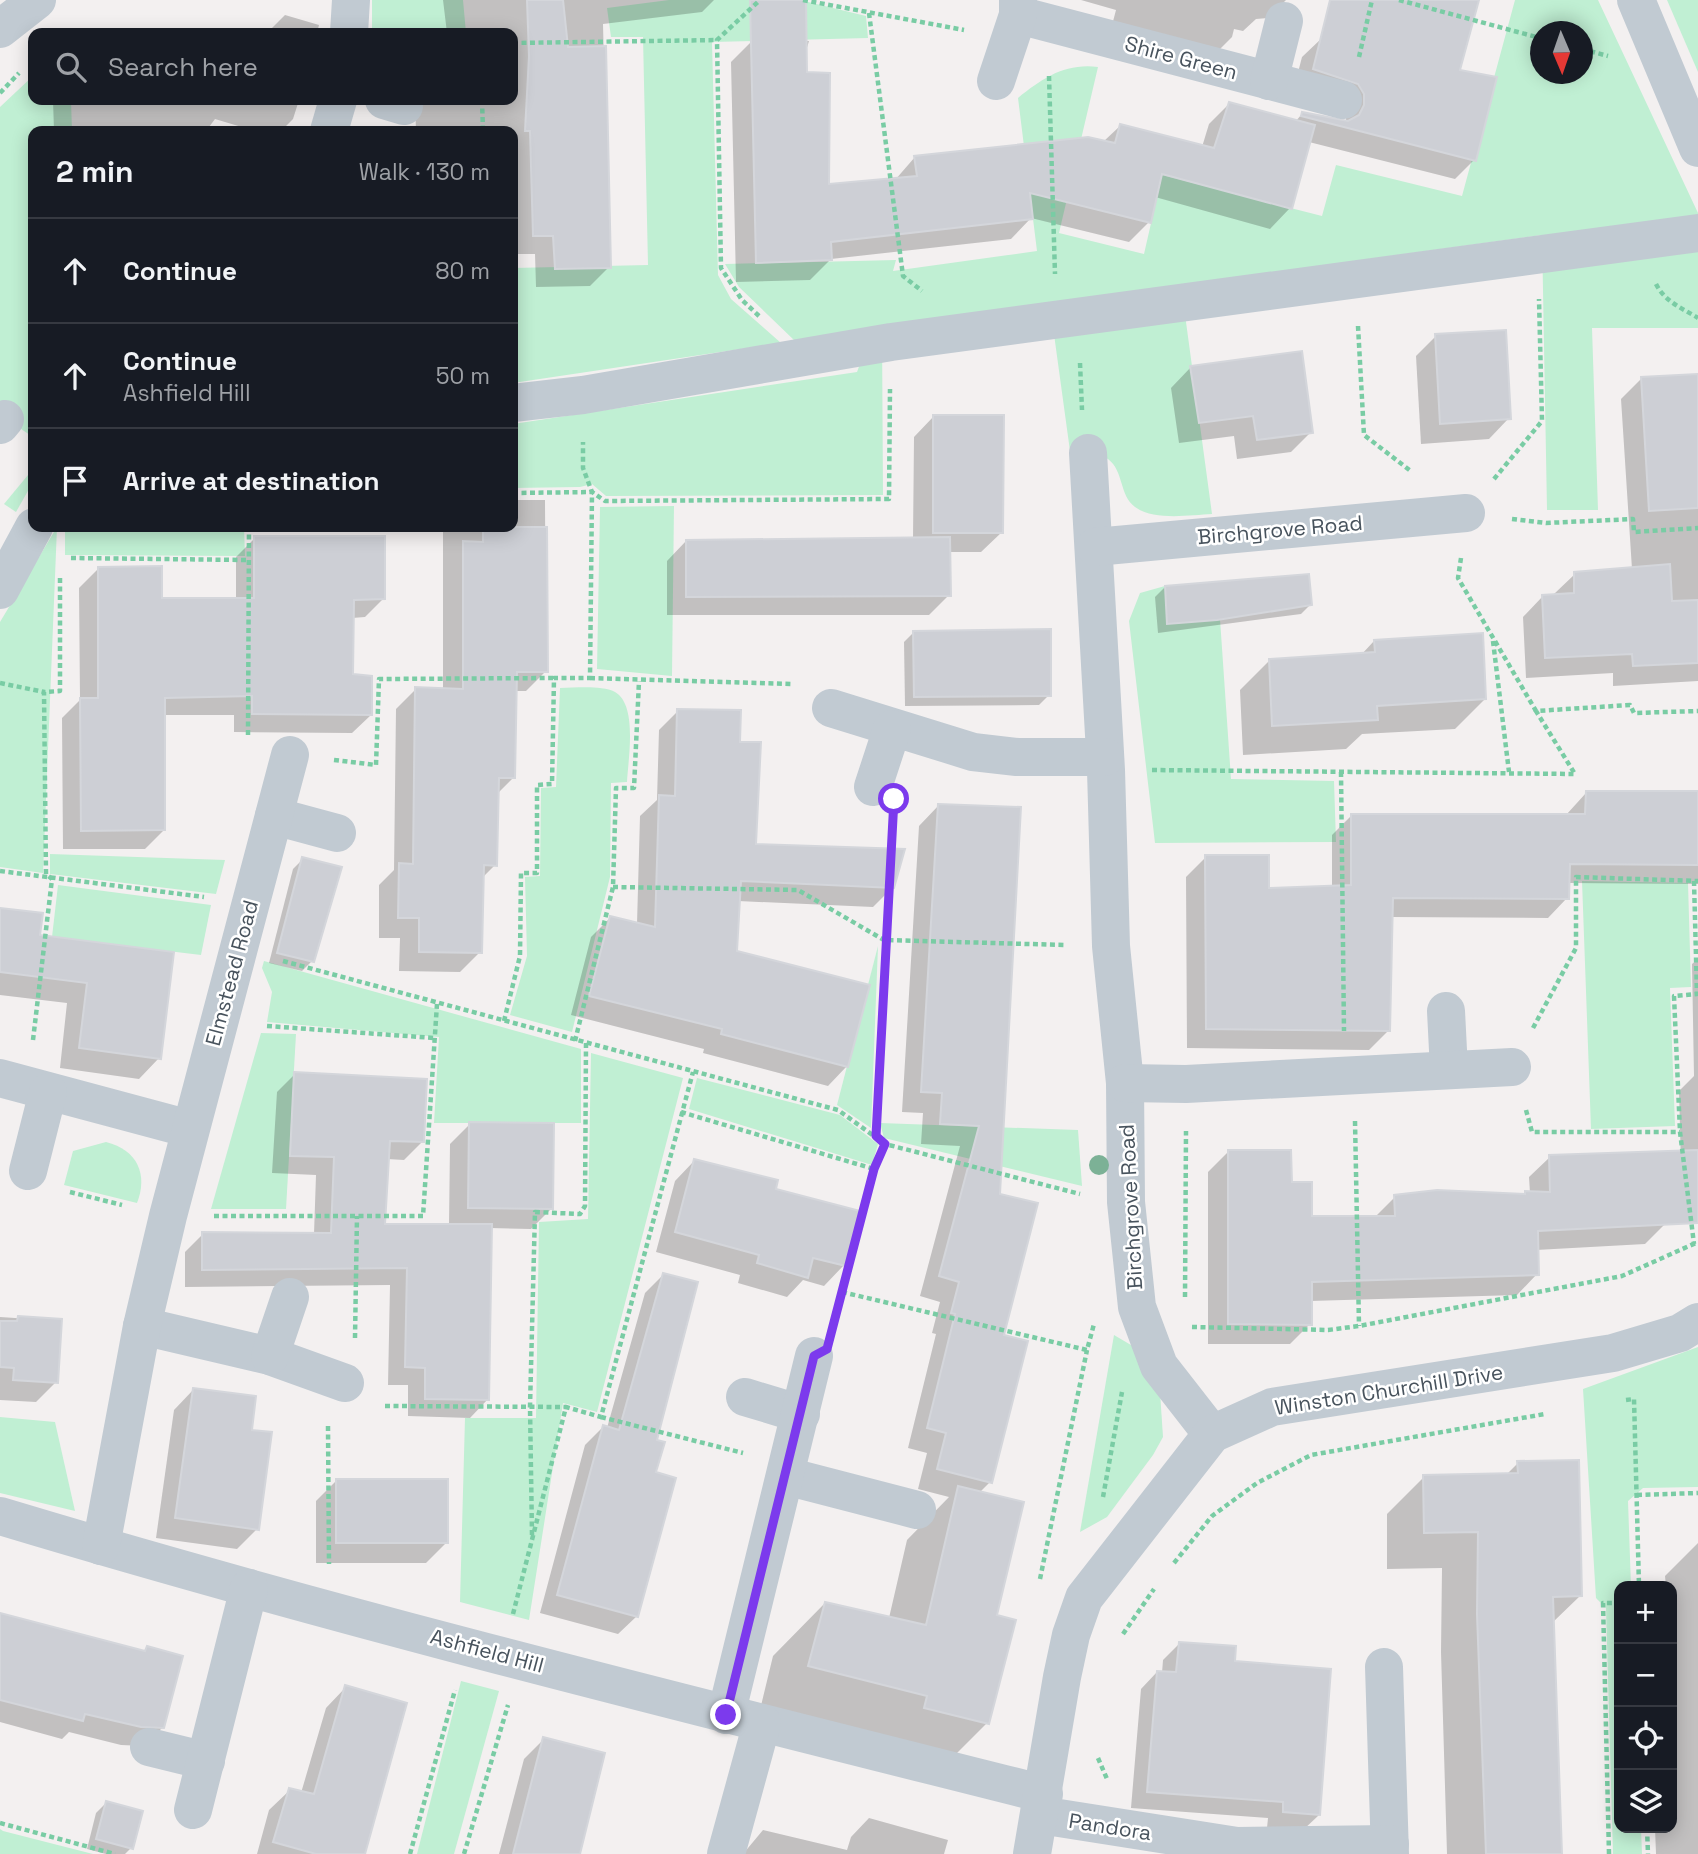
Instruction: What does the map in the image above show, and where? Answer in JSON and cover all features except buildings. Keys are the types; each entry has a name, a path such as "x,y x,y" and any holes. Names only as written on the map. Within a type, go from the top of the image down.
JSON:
{"street":[{"path":"0,29 37,0"},
{"path":"349,28 351,0"},
{"path":"1636,0 1698,148"},
{"path":"996,81 1015,18"},
{"name":"Shire Green","path":"1015,18 1343,100"},
{"path":"1269,81 1284,21"},
{"path":"330,126 337,105"},
{"path":"518,402 583,395 891,342 1698,233"},
{"name":"Birchgrove Road","path":"1088,453 1106,763 1111,946 1125,1083 1126,1202 1137,1307 1159,1366 1212,1434"},
{"name":"Birchgrove Road","path":"1095,547 1466,513"},
{"path":"0,590 31,532"},
{"path":"831,708 892,729 974,752 1106,763"},
{"path":"873,787 892,729"},
{"name":"Elmstead Road","path":"101,1546 142,1326 168,1216 290,755"},
{"path":"274,817 337,833"},
{"path":"1446,1011 1449,1070"},
{"path":"1125,1083 1186,1084 1512,1067"},
{"path":"28,1171 24,1085 190,1129"},
{"path":"270,1356 290,1297"},
{"name":"Winston Churchill Drive","path":"1032,1854 1062,1677 1071,1635 1084,1598 1212,1434 1272,1407 1613,1353 1680,1333 1698,1322"},
{"path":"142,1326 270,1356 345,1383"},
{"path":"726,1854 744,1719 788,1470 814,1356"},
{"path":"745,1397 801,1414"},
{"path":"788,1470 918,1510"},
{"name":"Ashfield Hill","path":"0,1516 249,1588 744,1719 1042,1804"},
{"path":"193,1811 249,1588"},
{"name":"Pandora","path":"1042,1804 1112,1828 1237,1846 1390,1849 1384,1667"},
{"path":"149,1747 206,1761"}],"path":[{"path":"518,43 717,40 760,0"},
{"path":"803,0 869,13 1015,18"},
{"path":"1343,100 1357,66 1372,0"},
{"path":"1399,0 1530,35"},
{"path":"869,13 903,276 972,332"},
{"path":"717,40 720,268 742,300 801,356"},
{"path":"0,93 25,67"},
{"path":"996,81 1021,93 1030,79 1049,69 1068,319 1088,453"},
{"path":"482,105 482,126"},
{"path":"1106,763 1341,772 1575,774 1458,578 1466,513 1542,421 1538,256"},
{"path":"1355,280 1364,435 1466,513 1546,523 1633,519 1634,532 1698,528"},
{"path":"518,493 592,492 605,501 889,499 891,342"},
{"path":"583,395 583,468 592,492 590,678"},
{"path":"248,532 248,751 376,765 379,680 590,678 821,684 831,708"},
{"path":"61,558 248,560"},
{"path":"0,683 44,692 60,691 61,571"},
{"path":"1492,636 1509,772"},
{"path":"504,1021 520,957 521,873 537,873 537,785 552,784 554,678"},
{"path":"575,1041 613,887 616,788 634,788 639,681"},
{"path":"44,692 46,874 52,878"},
{"path":"1536,711 1630,705 1634,713 1698,711"},
{"path":"1341,772 1345,1074 1354,1096 1359,1326"},
{"path":"873,787 894,799 884,940 876,1136"},
{"path":"0,872 250,903"},
{"path":"1185,1327 1328,1330 1359,1326 1622,1276 1696,1243 1680,1132 1674,996 1697,994 1696,881 1576,877 1576,948 1512,1067 1532,1132 1680,1132"},
{"path":"24,1085 31,1058 52,878"},
{"path":"613,887 798,890 884,940 1111,946"},
{"path":"238,948 437,1004 838,1110 885,1144 1077,1194 1126,1202"},
{"path":"28,1171 32,1182 168,1216 423,1216 437,1004"},
{"path":"219,1022 433,1038"},
{"path":"532,1543 530,1407 535,1213 580,1214 585,1206 586,1043"},
{"path":"601,1418 693,1072"},
{"path":"1185,1300 1186,1084"},
{"path":"681,1112 874,1169"},
{"path":"814,1356 827,1349 874,1169 885,1144"},
{"path":"329,1608 328,1403 345,1383 355,1358 357,1216"},
{"path":"842,1292 1087,1350"},
{"path":"1038,1586 1097,1310"},
{"path":"345,1383 382,1406 566,1407 788,1470"},
{"path":"1101,1505 1123,1386"},
{"path":"1621,1401 1634,1399 1639,1581"},
{"path":"410,1854 497,1654 532,1543 566,1407"},
{"path":"1171,1568 1212,1516 1257,1483 1311,1455 1554,1412"},
{"path":"1637,1495 1698,1493"},
{"path":"1121,1637 1162,1578"},
{"path":"1609,1854 1603,1603 1614,1603"},
{"path":"464,1854 497,1654"},
{"path":"1098,1752 1098,1763 1117,1798 1112,1828"},
{"path":"0,1823 115,1854"},
{"path":"1647,1833 1648,1854"}],"green space":[{"path":"372,0 463,0 466,28 372,28"},
{"path":"669,0 800,0 866,16 868,38 712,42 718,275 731,299 781,343 518,382 518,268 648,265 643,37 611,37 607,8"},
{"path":"1515,0 1598,0 1698,213 1698,328 1592,328 1598,510 1547,510 1542,235 1181,285 1212,514 1172,516 1143,511 1130,502 1117,470 1108,459 1070,451 1050,305 882,329 883,495 606,496 592,484 580,487 518,488 518,423 857,372 872,331 795,341 739,287 725,264 896,260 893,271 1037,251 1018,98 1046,78 1065,70 1098,67 1059,233 1144,254 1162,175 1322,216 1336,165 1462,196"},
{"path":"1667,0 1698,0 1698,72"},
{"path":"28,81 28,105 71,105 72,126 28,126 28,434 0,415 0,107"},
{"path":"28,475 28,491 16,512 4,504"},
{"path":"674,506 672,676 597,669 600,507"},
{"path":"54,532 57,532 43,873 0,867 0,622"},
{"path":"65,532 244,532 245,556 65,555"},
{"path":"1165,586 1168,624 1220,619 1231,779 1334,781 1336,842 1155,843 1129,621 1140,593"},
{"path":"560,688 596,688 615,692 627,708 630,734 627,782 611,783 610,877 572,1032 510,1015 527,956 525,877 540,876 541,788 556,787"},
{"path":"50,854 225,860 216,894 50,874"},
{"path":"1582,881 1688,883 1691,987 1670,988 1675,1126 1591,1129"},
{"path":"58,885 211,905 201,955 52,937"},
{"path":"878,946 871,1128 837,1105"},
{"path":"264,961 581,1049 581,1123 434,1123 439,1037 267,1022 272,992 262,968"},
{"path":"261,1033 296,1034 286,1209 211,1209"},
{"path":"591,1053 683,1078 597,1412 563,1403 529,1620 460,1602 465,1418 536,1418 539,1222 588,1219"},
{"path":"697,1078 840,1115 878,1144 872,1165 689,1109"},
{"path":"880,1123 1078,1130 1082,1186 884,1138"},
{"path":"106,1142 126,1151 138,1165 141,1183 137,1203 64,1185 73,1151"},
{"path":"1114,1335 1136,1348 1160,1392 1163,1437 1153,1455 1107,1517 1080,1532"},
{"path":"1698,1347 1698,1487 1643,1488 1628,1501 1631,1581 1614,1581 1614,1833 1641,1833 1642,1854 1613,1854 1606,1608 1596,1598 1583,1389"},
{"path":"0,1417 55,1422 75,1511 0,1493"},
{"path":"461,1681 499,1691 454,1854 417,1854"},
{"path":"0,1829 3,1831 93,1854 0,1854"}],"route":[{"path":"726,1715 814,1356 827,1349 874,1169 885,1144 876,1136 884,940 894,799"}]}
